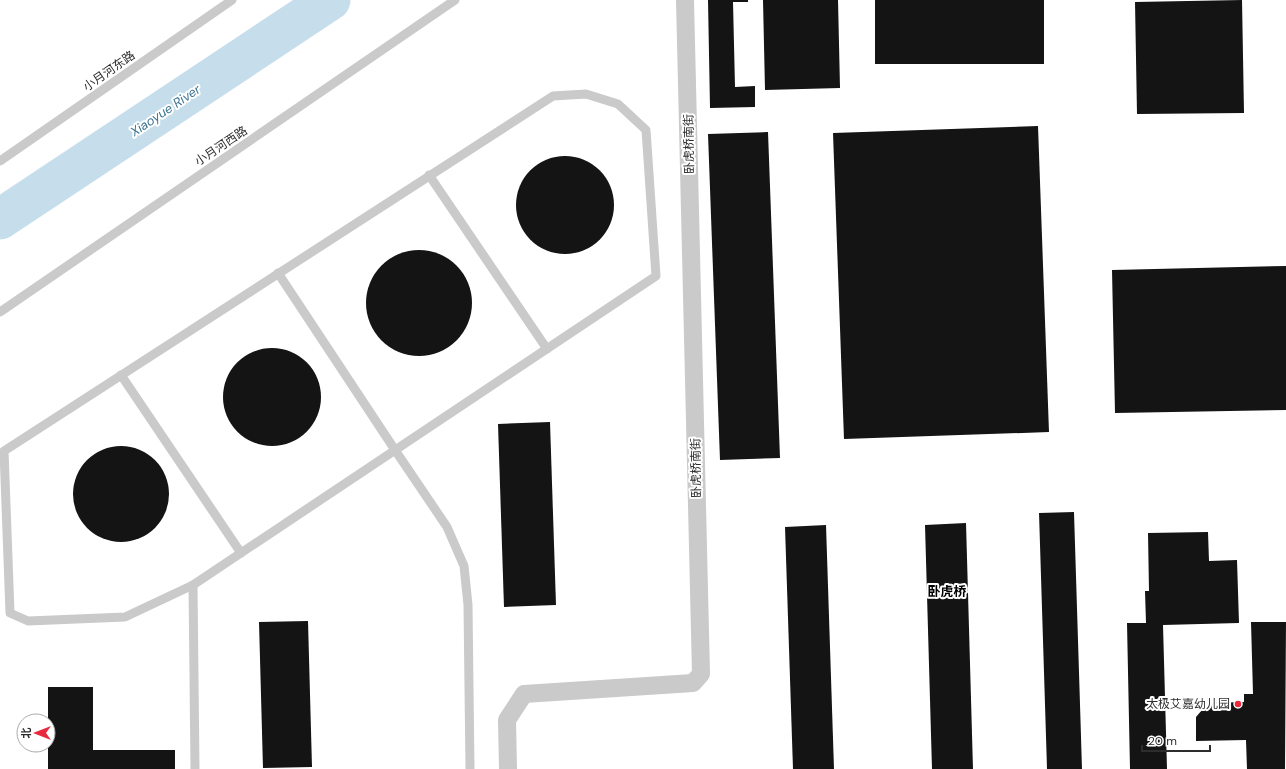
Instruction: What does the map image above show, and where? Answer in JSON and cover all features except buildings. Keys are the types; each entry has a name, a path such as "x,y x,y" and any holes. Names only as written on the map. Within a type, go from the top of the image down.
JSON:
{"street":[{"name":"卧虎桥南街","path":"508,769 507,720 524,694 693,683 701,674 685,0"}],"lane":[{"name":"小月河东路","path":"0,161 232,0"},
{"name":"小月河西路","path":"0,312 455,0"},
{"path":"586,94 618,104 646,130 656,276 193,584 125,617 28,621 10,613 4,451 430,175 553,96 586,94"},
{"path":"430,175 547,349"},
{"path":"278,273 447,527 464,566 468,605 470,769"},
{"path":"121,375 241,552"},
{"path":"193,584 195,769"}],"waterway":[{"name":"Xiaoyue River","path":"0,219 330,0"}],"place":[{"name":"太极艾嘉幼儿园","path":"1238,704"}],"district":[{"name":"卧虎桥","path":"947,591"}]}
